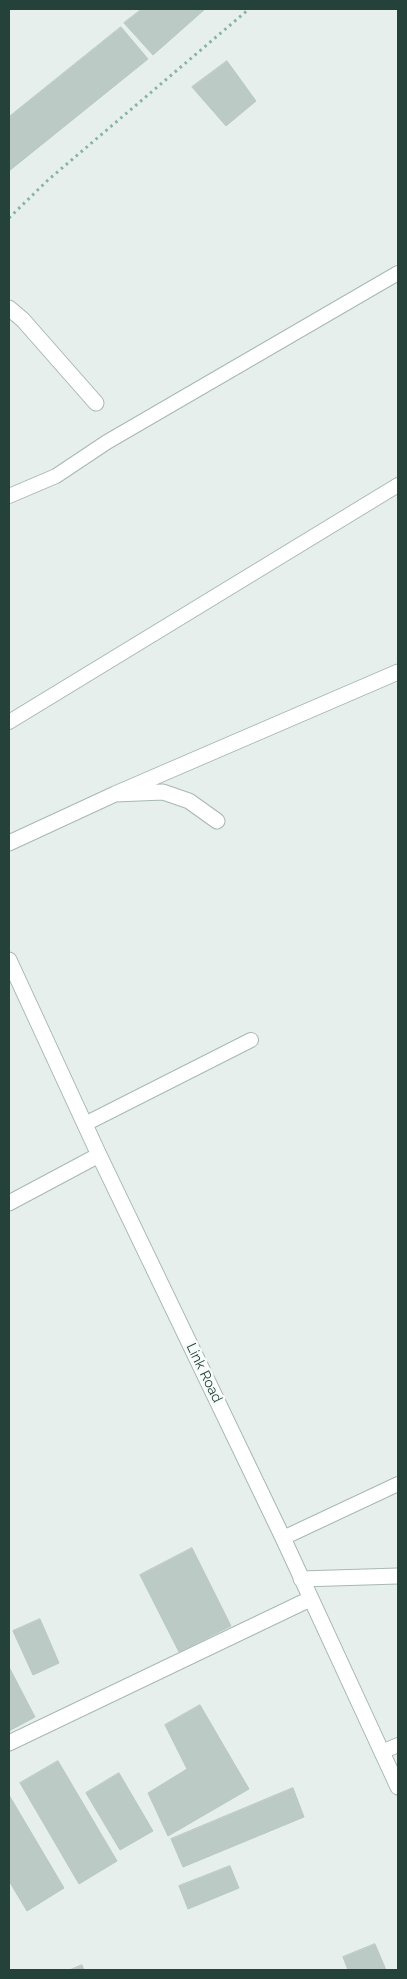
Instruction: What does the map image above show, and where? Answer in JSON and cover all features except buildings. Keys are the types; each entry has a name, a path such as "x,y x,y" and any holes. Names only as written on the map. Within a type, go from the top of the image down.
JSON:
{"street":[{"path":"9,308 23,320 96,403"},
{"path":"9,843 115,794 398,672"},
{"path":"115,794 163,792 189,801 217,821"},
{"name":"Link Road","path":"9,960 99,1155 283,1538 398,1787"},
{"path":"9,1203 99,1155"},
{"path":"301,1579 398,1576"},
{"path":"9,1743 310,1599"}],"lane":[{"path":"9,496 56,476 107,442 398,273"},
{"path":"9,722 398,484"},
{"path":"85,1124 251,1040"},
{"path":"283,1538 398,1484"},
{"path":"382,1752 398,1745"}],"path":[{"path":"9,218 48,180 250,9"}]}
